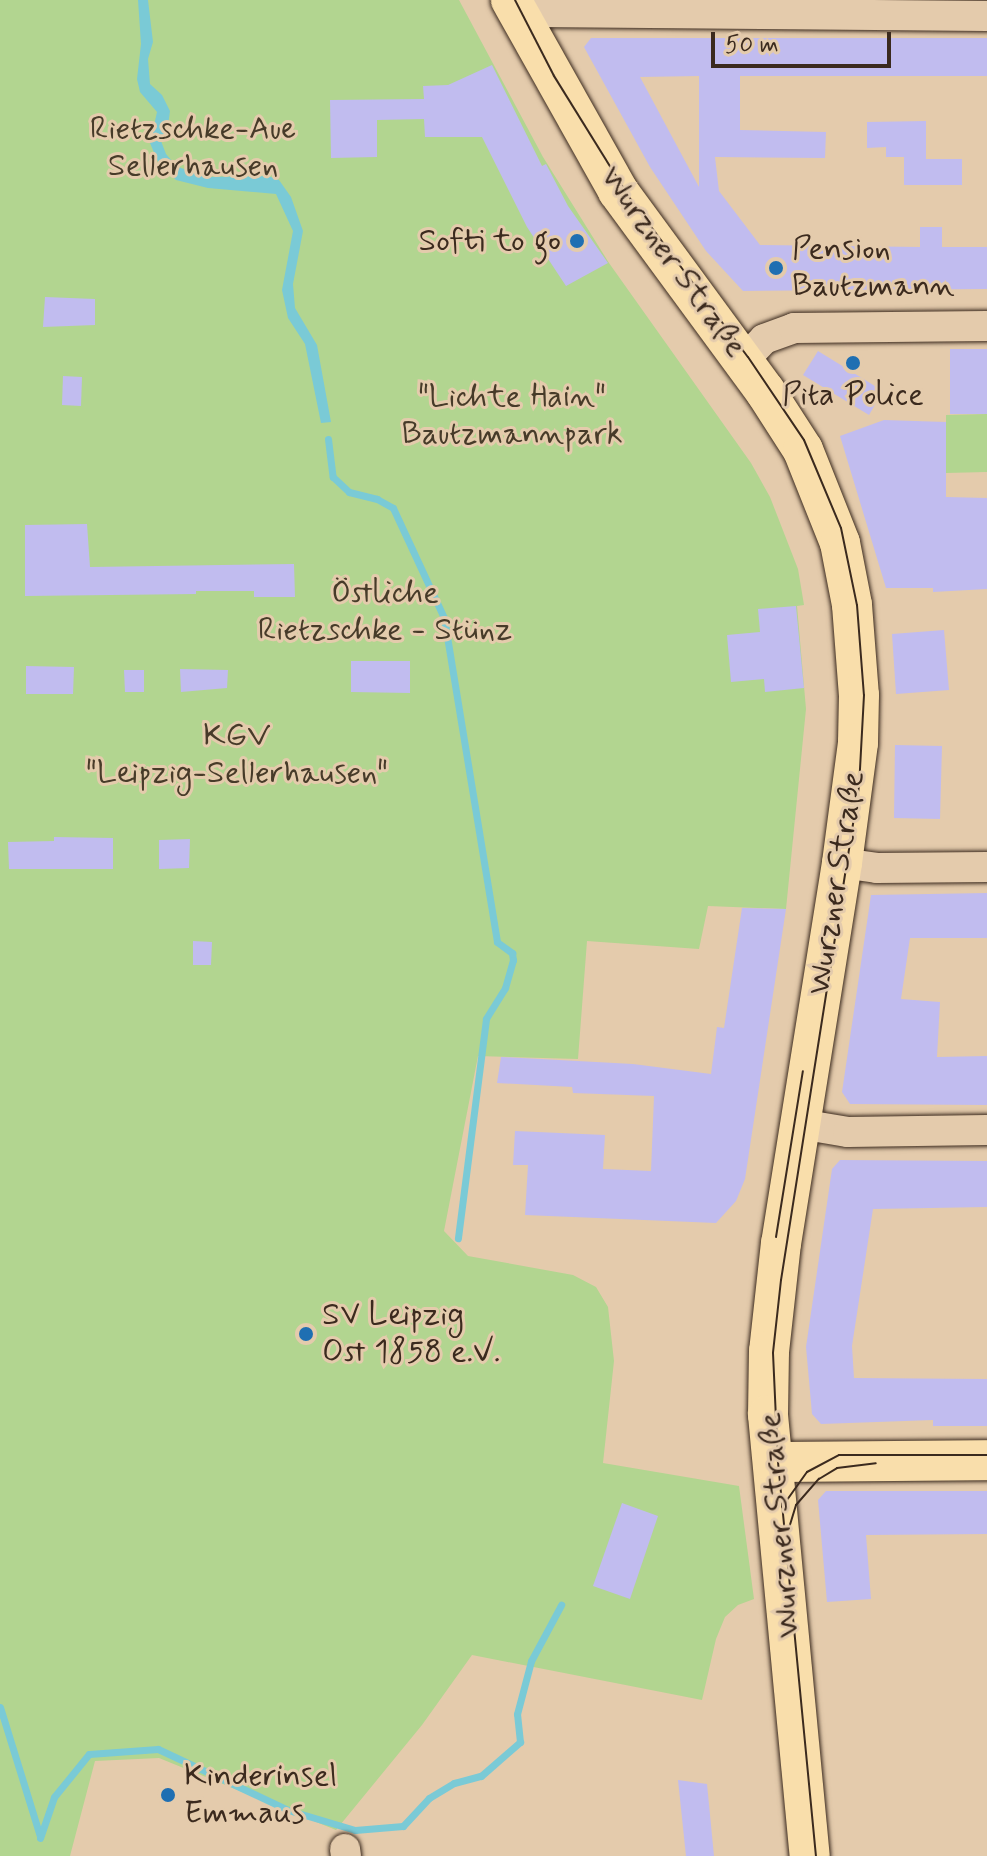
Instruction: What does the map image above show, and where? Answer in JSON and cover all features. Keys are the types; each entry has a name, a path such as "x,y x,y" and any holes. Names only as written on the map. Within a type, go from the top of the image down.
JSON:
{"main road":[{"name":"Wurzner Straße","path":"515,8 618,191 743,361 806,454 840,543 852,605 859,719 842,863 771,1312 768,1407 810,1856"},
{"path":"773,1462 987,1460"}],"street":[{"path":"515,8 536,12 987,16"},
{"path":"743,361 764,339 794,328 987,326"},
{"path":"842,863 877,868 987,867"},
{"path":"800,1124 848,1132 987,1130"}],"green space":[{"name":"Östliche Rietzschke - Stünz","path":"0,0 459,0 543,157 609,263 751,463 770,497 798,569 804,605 797,606 806,709 786,909 708,906 699,949 587,941 578,1059 478,1056 444,1231 468,1256 573,1275 596,1287 608,1307 614,1361 603,1463 739,1486 754,1599 738,1605 725,1617 716,1639 702,1700 472,1655 422,1725 336,1830 159,1758 95,1761 70,1856 0,1856"},
{"path":"987,414 987,472 946,473 946,415"}],"water":[{"path":"138,0 148,0 153,42 148,59 150,84 162,95 170,111 161,141 166,154 176,166 205,177 268,176 279,180 291,197 303,231 293,284 295,308 317,345 331,422 321,423 305,344 288,318 282,290 293,231 276,194 208,188 176,180 158,162 150,143 157,112 140,92 137,79 141,44"}],"building":[{"path":"591,38 987,38 987,76 740,76 740,130 826,132 825,158 715,157 719,191 760,245 920,247 920,227 942,227 942,247 987,247 987,289 743,291 706,251 650,167 584,47","holes":["699,76 699,187 640,77"]},
{"path":"492,65 542,166 546,164 568,206 608,263 566,286 527,227 482,137 425,137 424,119 377,120 377,157 331,158 330,100 424,99 423,86 448,85"},
{"path":"926,121 926,159 962,159 962,185 904,185 904,157 886,157 886,147 867,148 867,122"},
{"path":"45,297 95,299 95,325 43,327"},
{"path":"950,349 987,349 987,414 950,414"},
{"path":"818,351 883,391 869,415 803,375"},
{"path":"63,376 82,377 81,406 62,405"},
{"path":"884,420 946,422 946,497 987,498 987,589 933,592 933,588 886,588 840,436"},
{"path":"87,524 90,567 294,564 295,597 254,597 254,591 25,596 25,525"},
{"path":"796,606 804,688 765,692 764,679 731,682 727,635 760,632 758,609"},
{"path":"944,630 949,690 896,694 892,634"},
{"path":"351,661 410,661 410,693 351,692"},
{"path":"26,666 74,667 73,694 26,694"},
{"path":"180,669 228,670 227,688 181,692"},
{"path":"124,670 144,670 144,692 125,692"},
{"path":"895,745 942,746 940,819 894,818"},
{"path":"54,837 113,838 113,869 9,869 8,842 54,841"},
{"path":"190,839 189,868 159,869 159,840"},
{"path":"987,893 987,938 910,938 901,999 940,1002 937,1057 987,1056 987,1105 850,1104 842,1092 871,895"},
{"path":"742,908 786,909 745,1179 736,1201 716,1223 525,1215 528,1165 513,1165 515,1131 605,1135 603,1169 651,1171 654,1096 573,1093 572,1087 497,1083 501,1057 633,1064 711,1074 717,1027 724,1028"},
{"path":"193,941 212,942 211,965 193,965"},
{"path":"840,1160 987,1161 987,1207 873,1209 852,1346 854,1378 987,1379 987,1426 933,1426 933,1420 821,1424 812,1414 806,1347 832,1169"},
{"path":"826,1491 987,1491 987,1534 866,1535 871,1599 827,1602 818,1500"},
{"path":"622,1503 658,1516 630,1599 593,1586"},
{"path":"678,1780 707,1784 714,1856 686,1856"}],"waterway":[{"path":"328,439 333,477 349,492 377,499 393,508 444,618 497,942 512,953 505,988 486,1019 458,1238"},
{"path":"40,1838 54,1797 89,1754 158,1749 288,1810 355,1830 403,1826 429,1798 454,1783 481,1776 520,1742 517,1714 531,1661 561,1605"},
{"path":"0,1707 40,1836"}],"tram line":[{"path":"515,0 554,76 629,197 748,357 804,440 841,528 857,605 864,695 859,786 781,1280 773,1353 778,1462 816,1856"},
{"path":"776,1237 803,1071"},
{"path":"782,1507 807,1472 839,1455 987,1455"},
{"path":"789,1528 796,1505 819,1479 837,1468 876,1463"}],"place":[{"name":"Softi to go","path":"577,241"},
{"name":"Pension Bautzmann","path":"776,268"},
{"name":"Pita Police","path":"853,363"},
{"name":"SV Leipzig Ost 1858 e.V.","path":"306,1334"},
{"name":"Kinderinsel Emmaus","path":"168,1795"}],"park label":[{"name":"Rietzschke-Aue Sellerhausen","path":"193,148"},
{"name":"\"Lichte Hain\" Bautzmannpark","path":"512,416"},
{"name":"KGV \"Leipzig-Sellerhausen\"","path":"237,756"}]}
